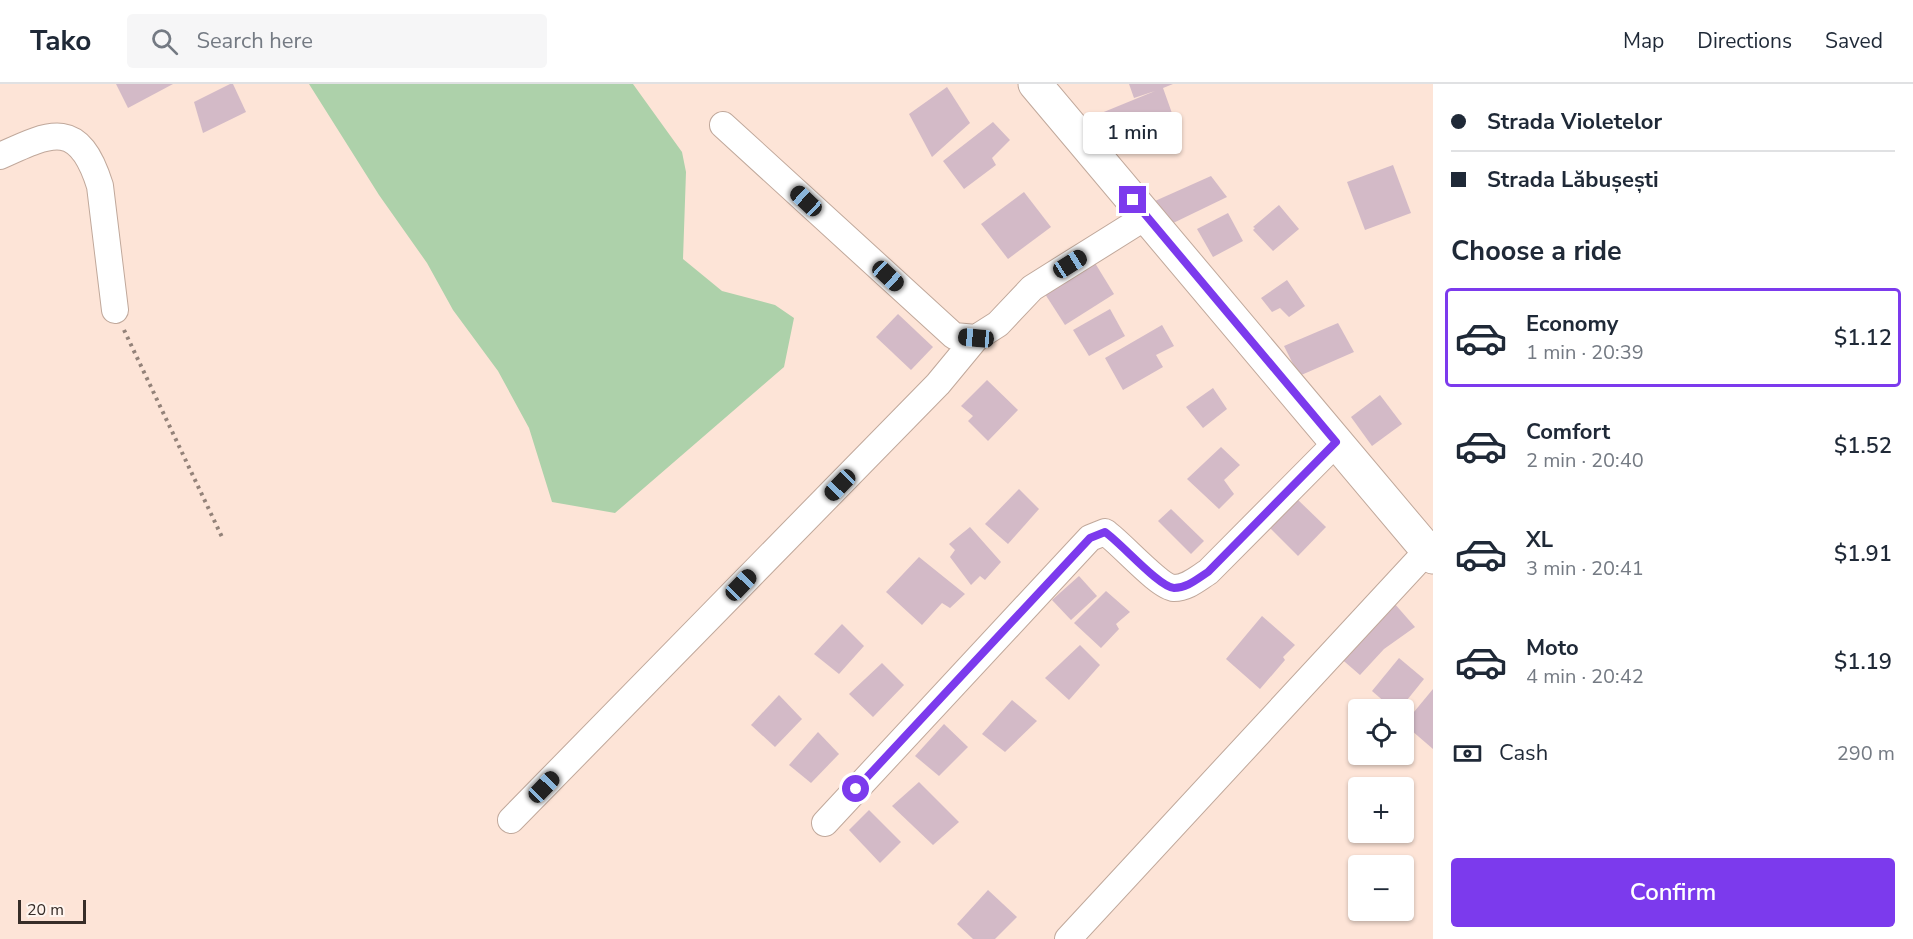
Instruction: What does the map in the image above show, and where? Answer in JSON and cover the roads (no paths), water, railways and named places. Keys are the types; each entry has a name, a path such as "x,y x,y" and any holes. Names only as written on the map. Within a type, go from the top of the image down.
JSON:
{"street":[{"path":"1035,84 1430,554 1068,939"},
{"path":"723,125 954,336 976,338"},
{"path":"0,156 41,137 56,135 74,142 88,156 100,186 115,310"},
{"path":"511,820 938,384 976,338 998,324 1032,288 1147,216"},
{"path":"825,823 1090,538 1105,532 1160,582 1172,588 1189,585 1208,572 1336,442"}]}
